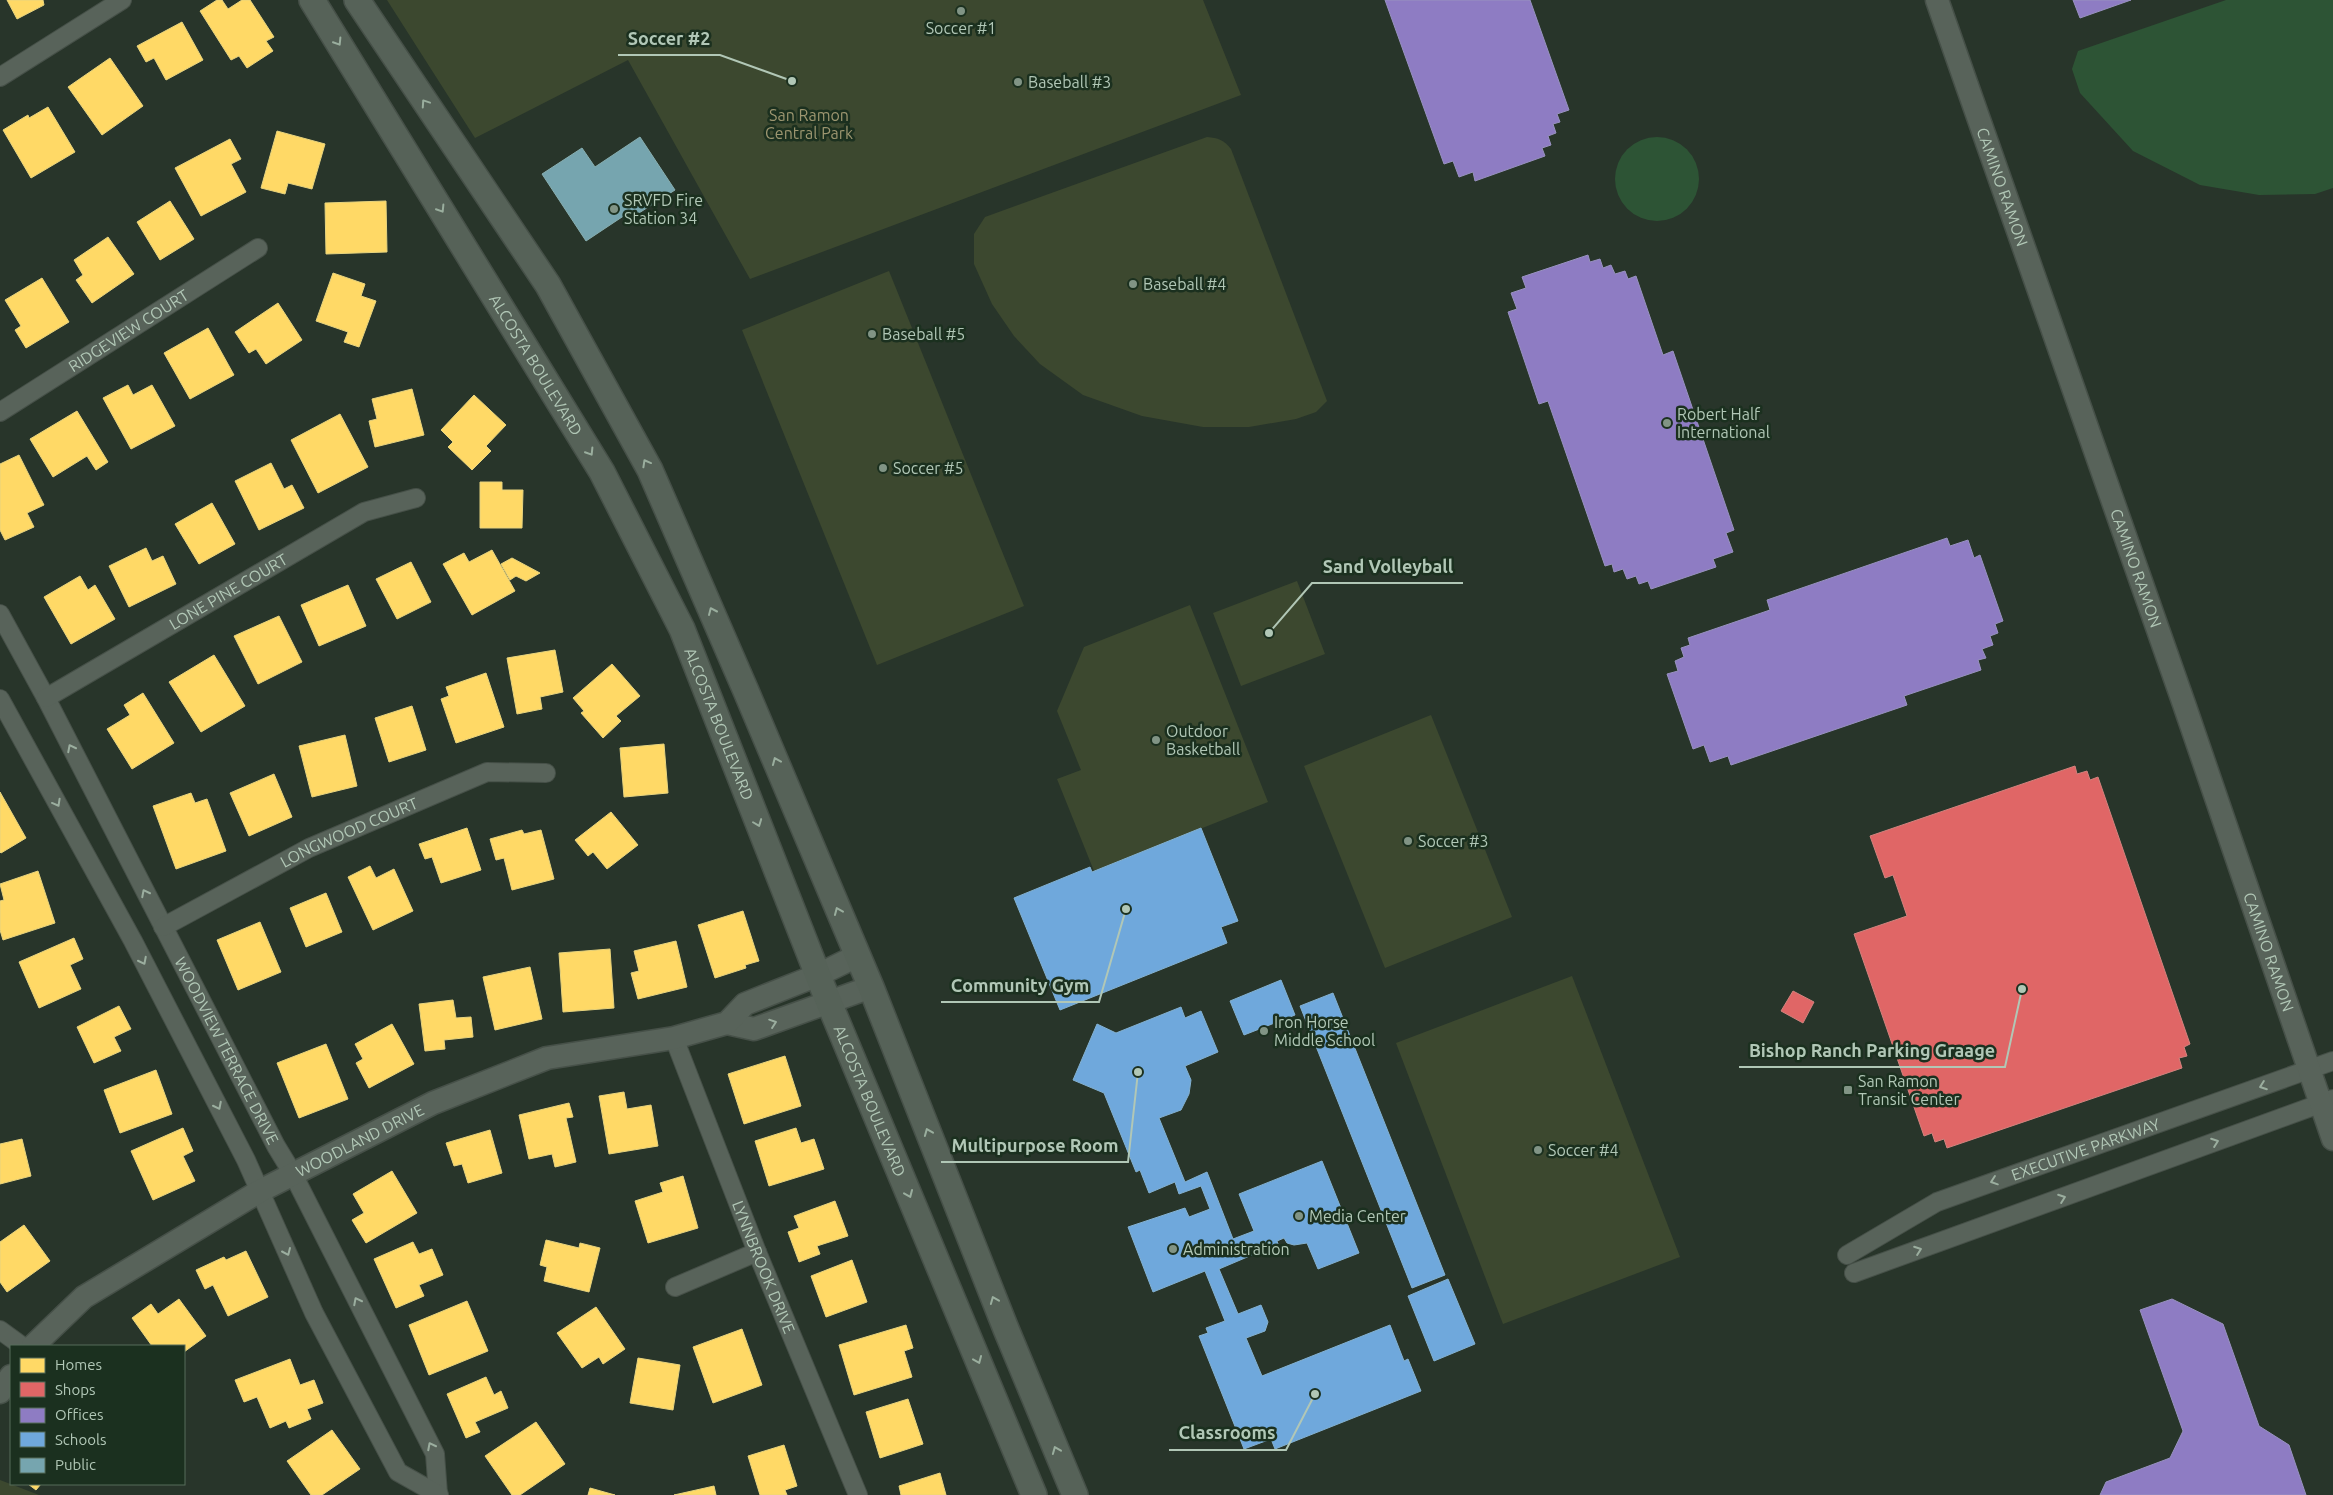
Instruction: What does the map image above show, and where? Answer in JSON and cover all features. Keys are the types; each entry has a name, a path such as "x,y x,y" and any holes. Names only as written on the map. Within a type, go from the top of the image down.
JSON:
{"main road":[{"name":"ALCOSTA BOULEVARD","path":"312,0 602,472 682,629 829,1003 1034,1495"},
{"path":"356,0 548,286 650,470 746,690 871,987 1006,1329 1074,1495"}],"street":[{"path":"0,78 121,0"},
{"name":"CAMINO RAMON","path":"1937,0 2184,704 2309,1070 2327,1102 2333,1139"},
{"name":"RIDGEVIEW COURT","path":"0,412 258,248"},
{"name":"LONE PINE COURT","path":"46,698 364,512 416,498"},
{"name":"WOODVIEW TERRACE DRIVE","path":"0,614 46,698 276,1146 293,1174 434,1454 438,1494"},
{"name":"WOODVIEW TERRACE DRIVE","path":"0,699 6,725 133,941 260,1191 314,1313 398,1472 438,1494"},
{"name":"LONGWOOD COURT","path":"163,927 309,848 487,772 546,772"},
{"name":"WOODLAND DRIVE","path":"726,1023 745,1004 818,975 857,956"},
{"name":"WOODLAND DRIVE","path":"34,1345 84,1297 260,1191 433,1103 547,1058 674,1038 726,1023 754,1029 871,987"},
{"name":"LYNNBROOK DRIVE","path":"674,1038 757,1252 858,1495"},
{"name":"EXECUTIVE PARKWAY","path":"1847,1255 1937,1202 2333,1061"},
{"path":"1854,1273 2327,1102"},
{"path":"675,1287 757,1252"},
{"path":"0,1330 21,1345"},
{"path":"0,1392 10,1377"}],"green space":[{"name":"San Ramon Central Park","path":"387,0 1203,0 1241,95 750,279 628,60 475,138"},
{"name":"Baseball #4","path":"1207,137 1226,143 1231,149 1327,401 1316,412 1296,419 1249,427 1203,427 1142,416 1083,395 1040,364 1014,336 992,304 974,264 974,234 985,217"},
{"name":"Soccer #5","path":"889,271 1024,606 877,665 742,330"},
{"path":"1297,581 1325,654 1241,686 1213,613"},
{"name":"Outdoor Basketball","path":"1190,605 1268,802 1094,871 1057,779 1081,770 1057,711 1084,647"},
{"name":"Soccer #3","path":"1431,715 1512,917 1385,968 1304,766"},
{"name":"Soccer #4","path":"1572,976 1680,1257 1503,1324 1396,1043"},
{"path":"0,1480 39,1495 0,1495"}],"shaded area":[{"path":"2226,0 2333,0 2333,188 2315,194 2259,195 2200,185 2133,151 2080,93 2072,69 2078,51"},
{"path":"1657,137 1673,140 1687,149 1696,163 1699,179 1696,195 1687,209 1673,218 1657,221 1641,218 1627,209 1618,195 1615,179 1618,163 1627,149 1641,140"}],"building: Homes":[{"path":"7,0 43,0 44,5 17,19"},
{"path":"217,0 222,0 228,9 242,0 250,0 274,37 266,41 273,51 247,68 239,56 231,60 200,11"},
{"path":"182,22 203,60 166,80 154,58 146,62 137,46"},
{"path":"110,58 143,106 102,135 68,87"},
{"path":"48,107 75,152 31,178 3,130 28,115 29,118"},
{"path":"277,131 325,144 312,189 288,183 285,194 261,188"},
{"path":"230,139 241,159 231,164 246,192 201,216 175,168"},
{"path":"170,201 194,239 160,260 137,222"},
{"path":"386,201 387,252 326,254 325,203"},
{"path":"108,237 134,274 92,303 76,280 83,275 74,260"},
{"path":"333,273 365,284 361,296 376,301 359,347 344,342 348,332 316,321"},
{"path":"42,278 69,322 26,348 15,330 21,326 5,300"},
{"path":"278,303 302,340 266,364 256,349 249,353 235,332"},
{"path":"208,328 234,375 190,399 164,353"},
{"path":"128,385 133,395 152,385 175,426 131,449 103,398"},
{"path":"412,389 424,435 375,447 369,421 377,419 372,399"},
{"path":"474,395 506,425 486,446 491,451 472,470 448,447 453,442 441,430"},
{"path":"77,411 108,462 96,470 87,456 53,477 30,439"},
{"path":"340,414 368,467 318,493 291,440"},
{"path":"19,455 44,505 27,513 34,527 5,540 0,530 0,464"},
{"path":"271,463 284,489 292,485 304,508 259,530 235,481"},
{"path":"480,482 502,482 502,490 523,490 522,528 480,528"},
{"path":"212,503 235,544 199,564 175,524"},
{"path":"146,548 152,561 163,556 176,584 129,607 109,566"},
{"path":"492,550 515,591 472,615 443,564 464,553 469,562"},
{"path":"512,558 540,573 526,581 516,576 510,580 501,564"},
{"path":"411,562 431,602 397,619 376,579"},
{"path":"80,576 88,590 95,585 115,619 71,644 44,597"},
{"path":"348,585 366,626 319,646 301,605"},
{"path":"279,616 302,662 258,684 234,636"},
{"path":"555,650 563,692 540,697 542,709 517,714 507,658"},
{"path":"214,655 245,706 201,732 169,682"},
{"path":"612,664 640,696 616,716 621,721 603,738 581,713 584,711 573,698"},
{"path":"486,673 504,727 456,743 441,699 449,696 446,687"},
{"path":"143,693 174,743 132,769 107,729 130,715 124,705"},
{"path":"412,706 426,750 389,762 375,718"},
{"path":"345,735 357,786 312,797 299,746"},
{"path":"664,744 668,793 624,797 620,748"},
{"path":"274,774 292,817 249,836 230,793"},
{"path":"0,792 26,838 1,853 0,852"},
{"path":"191,793 195,803 207,799 226,851 176,869 153,806"},
{"path":"611,812 638,845 607,869 593,852 588,856 575,840"},
{"path":"467,828 481,870 441,883 432,857 425,859 419,844"},
{"path":"522,830 524,834 541,830 554,879 512,890 504,858 496,860 490,839"},
{"path":"370,866 376,878 394,869 413,911 373,930 348,877"},
{"path":"38,871 55,923 3,940 0,930 0,901 4,900 0,884"},
{"path":"326,893 342,932 306,947 290,908"},
{"path":"743,911 759,961 745,965 746,968 715,978 698,925"},
{"path":"260,922 281,972 238,990 217,940"},
{"path":"74,938 83,959 70,965 81,989 39,1008 19,962"},
{"path":"676,941 687,987 638,999 631,973 639,971 634,951"},
{"path":"610,949 614,1008 563,1012 559,953"},
{"path":"530,967 542,1019 495,1030 483,977"},
{"path":"453,1000 456,1018 471,1017 473,1037 444,1040 445,1049 425,1051 419,1004"},
{"path":"119,1006 131,1029 114,1037 121,1051 94,1063 77,1027"},
{"path":"392,1024 414,1064 369,1088 356,1063 363,1059 355,1044"},
{"path":"326,1044 348,1099 299,1118 277,1063"},
{"path":"785,1056 801,1106 744,1124 728,1074"},
{"path":"156,1070 172,1114 120,1133 104,1090"},
{"path":"624,1092 627,1109 651,1105 658,1146 609,1154 599,1096"},
{"path":"569,1103 573,1117 566,1118 576,1162 555,1167 552,1154 529,1159 519,1115"},
{"path":"183,1128 193,1151 183,1156 195,1181 153,1200 131,1151"},
{"path":"796,1128 801,1143 814,1139 824,1169 769,1186 755,1141"},
{"path":"490,1130 502,1173 468,1183 462,1164 454,1166 446,1143"},
{"path":"22,1139 31,1176 0,1184 0,1144"},
{"path":"392,1171 417,1213 366,1243 352,1220 364,1213 353,1194"},
{"path":"683,1176 698,1228 648,1243 635,1201 663,1192 660,1183"},
{"path":"835,1201 848,1236 817,1246 820,1254 799,1262 788,1232 799,1228 794,1216"},
{"path":"24,1225 50,1261 7,1292 0,1282 0,1242"},
{"path":"546,1240 579,1248 580,1243 600,1248 589,1292 544,1281 547,1267 540,1265"},
{"path":"413,1242 419,1254 432,1249 443,1275 419,1285 424,1296 396,1308 374,1259"},
{"path":"246,1251 268,1297 228,1316 213,1285 205,1289 196,1270 224,1257 226,1260"},
{"path":"852,1260 867,1302 826,1317 811,1276"},
{"path":"179,1299 206,1336 185,1351 185,1345 151,1345 132,1318 151,1304 158,1314"},
{"path":"467,1301 488,1351 429,1375 409,1325"},
{"path":"596,1307 625,1349 603,1364 599,1357 582,1368 557,1333"},
{"path":"906,1325 913,1348 904,1351 912,1377 854,1395 839,1345"},
{"path":"742,1329 762,1385 713,1403 693,1347"},
{"path":"638,1358 680,1365 673,1410 630,1403"},
{"path":"290,1359 300,1385 314,1380 323,1403 307,1409 311,1419 289,1428 286,1421 270,1428 257,1397 244,1402 235,1380"},
{"path":"486,1377 494,1395 501,1391 508,1408 475,1422 480,1432 466,1438 447,1394"},
{"path":"908,1399 923,1444 880,1458 866,1412"},
{"path":"536,1422 565,1464 520,1495 512,1495 485,1456"},
{"path":"332,1430 360,1469 322,1495 311,1495 287,1461"},
{"path":"784,1445 797,1486 785,1490 787,1495 760,1495 748,1456"},
{"path":"940,1473 946,1495 901,1495 899,1486"},
{"path":"29,1485 40,1485 36,1490"},
{"path":"714,1486 716,1495 674,1495"},
{"path":"590,1488 615,1495 588,1495"}],"building: Shops":[{"path":"2075,766 2077,774 2087,771 2090,780 2098,777 2190,1044 2184,1047 2187,1056 2179,1058 2182,1068 1947,1148 1944,1139 1935,1142 1932,1133 1924,1136 1854,934 1907,916 1893,875 1885,878 1870,836"},
{"path":"1793,991 1814,1002 1803,1023 1781,1011"}],"building: Offices":[{"path":"1385,0 1530,0 1569,110 1557,114 1560,122 1553,124 1556,133 1548,136 1551,145 1542,148 1545,156 1475,181 1473,172 1459,177 1453,161 1444,164"},
{"path":"2073,0 2131,0 2080,18"},
{"path":"1588,255 1590,262 1600,259 1603,268 1611,265 1615,274 1625,271 1628,279 1636,276 1663,355 1673,351 1734,530 1726,533 1733,552 1713,559 1716,567 1651,589 1648,581 1639,584 1636,576 1627,579 1623,569 1614,572 1612,564 1605,566 1548,401 1539,404 1508,312 1517,309 1511,293 1526,288 1522,277"},
{"path":"1947,538 1950,546 1968,540 1974,558 1980,555 2003,621 1995,624 1998,633 1990,636 1993,645 1982,649 1986,658 1978,660 1981,670 1904,696 1907,705 1731,765 1728,756 1710,762 1704,745 1693,749 1667,674 1678,671 1675,661 1684,657 1681,648 1690,645 1688,638 1770,610 1767,600"},
{"path":"2172,1299 2223,1324 2259,1426 2289,1445 2306,1495 2100,1495 2106,1482 2170,1458 2183,1431 2140,1310"}],"building: Schools":[{"path":"1201,828 1238,921 1221,927 1227,943 1060,1010 1014,898 1090,867 1092,872"},
{"path":"1281,980 1295,1015 1244,1035 1230,1001"},
{"path":"1333,993 1445,1275 1412,1288 1300,1006"},
{"path":"1181,1007 1185,1018 1201,1011 1218,1052 1185,1066 1191,1080 1189,1094 1181,1110 1159,1118 1185,1182 1207,1172 1233,1239 1254,1231 1239,1194 1322,1161 1359,1253 1318,1269 1307,1243 1294,1245 1287,1243 1284,1238 1277,1241 1278,1244 1219,1269 1238,1314 1261,1305 1268,1322 1265,1331 1246,1338 1262,1376 1390,1325 1404,1361 1408,1359 1421,1391 1275,1449 1271,1439 1244,1449 1199,1336 1208,1333 1206,1328 1225,1321 1205,1271 1153,1292 1128,1227 1185,1208 1189,1217 1210,1209 1201,1186 1179,1194 1175,1182 1149,1193 1140,1170 1136,1172 1104,1093 1073,1080 1097,1024 1116,1033"},
{"path":"1448,1279 1475,1344 1434,1361 1408,1296"}],"building: Public":[{"path":"640,137 675,190 628,220 625,215 586,241 542,174 582,148 595,167"}],"place":[{"name":"Soccer #1","path":"961,11"},
{"name":"Soccer #2","path":"792,81"},
{"name":"Baseball #3","path":"1018,82"},
{"name":"SRVFD Fire Station 34","path":"614,209"},
{"name":"Baseball #4","path":"1133,284"},
{"name":"Baseball #5","path":"872,334"},
{"name":"Robert Half International","path":"1667,423"},
{"name":"Soccer #5","path":"883,468"},
{"name":"Sand Volleyball","path":"1269,633"},
{"name":"Outdoor Basketball","path":"1156,740"},
{"name":"Soccer #3","path":"1408,841"},
{"name":"Community Gym","path":"1126,909"},
{"name":"Bishop Ranch Parking Graage","path":"2022,989"},
{"name":"Iron Horse Middle School","path":"1264,1031"},
{"name":"Multipurpose Room","path":"1138,1072"},
{"name":"San Ramon Transit Center","path":"1848,1090"},
{"name":"Soccer #4","path":"1538,1150"},
{"name":"Media Center","path":"1299,1216"},
{"name":"Administration","path":"1173,1249"},
{"name":"Classrooms","path":"1315,1394"}]}
